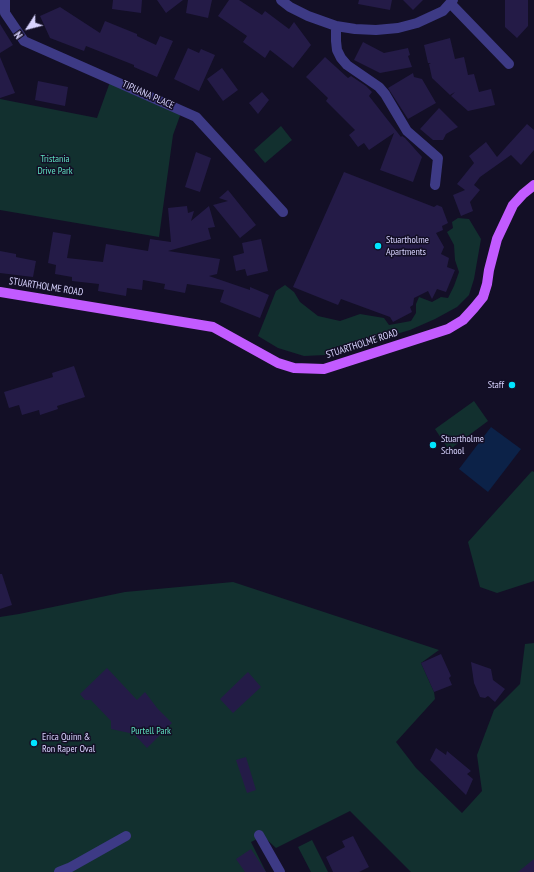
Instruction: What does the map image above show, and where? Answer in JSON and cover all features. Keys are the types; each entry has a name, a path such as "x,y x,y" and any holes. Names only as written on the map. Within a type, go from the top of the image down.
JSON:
{"main road":[{"name":"STUARTHOLME ROAD","path":"0,292 213,327 278,363 294,368 324,369 448,329 463,320 483,297 497,239 513,205 534,185"}],"street":[{"name":"TIPUANA PLACE","path":"5,0 5,13 24,41 196,117 284,212"},
{"path":"281,0 308,16 336,26 376,30 398,28 417,23 443,11 452,2 509,64"},
{"path":"336,26 337,50 341,58 347,65 379,87 385,94 406,131 438,158 435,185"},
{"path":"259,835 280,872"},
{"path":"59,872 69,868 126,836"}],"green space":[{"name":"Tristania Drive Park","path":"110,82 181,113 173,135 159,237 0,210 0,99 97,118"},
{"path":"281,126 292,140 265,163 254,150"},
{"path":"458,218 469,219 481,239 474,279 469,295 457,307 410,330 325,355 304,356 278,348 258,336 276,291 285,285 294,292 300,302 318,316 340,321 360,314 384,318 389,325 411,321 416,313 416,304 419,297 432,302 441,297 448,298 454,286 459,272 455,260 454,245 447,232 453,228 452,222"},
{"path":"474,401 488,421 449,450 435,429"},
{"path":"532,471 534,472 534,581 497,593 480,587 468,542"},
{"name":"Purtell Park","path":"233,582 439,650 421,663 434,692 435,699 396,742 416,768 462,813 482,791 477,755 494,710 520,684 525,644 534,643 534,872 411,872 350,811 276,848 263,836 251,842 266,872 0,872 0,617 125,592"},
{"path":"312,840 328,872 311,872 298,847"}],"water":[{"path":"491,427 521,449 488,492 459,469"}],"building":[{"path":"113,0 142,0 141,13 112,9"},
{"path":"157,0 183,0 166,13"},
{"path":"188,0 212,0 208,18 186,13"},
{"path":"229,0 239,0 262,15 265,11 289,29 294,22 311,45 293,68 270,50 265,58 243,42 247,36 218,16"},
{"path":"359,0 392,0 390,10 358,4"},
{"path":"403,0 423,0 413,10"},
{"path":"505,0 528,0 528,26 517,38 505,27"},
{"path":"60,7 100,33 105,21 137,34 137,36 156,45 160,36 173,41 157,77 134,67 134,65 86,46 84,51 50,38 40,16"},
{"path":"0,24 13,45 0,53"},
{"path":"450,38 455,59 464,57 468,75 474,74 479,92 491,89 495,105 468,111 451,96 455,92 450,95 432,78 429,64 431,63 428,63 424,45"},
{"path":"363,42 384,53 408,48 410,55 408,56 412,67 380,73 354,60"},
{"path":"188,48 199,53 201,49 215,55 199,91 174,79"},
{"path":"0,57 15,93 0,98"},
{"path":"325,57 348,78 351,76 372,92 369,96 401,137 402,136 405,138 422,157 413,182 380,170 394,133 369,150 364,143 358,147 349,135 355,130 326,101 328,98 306,77"},
{"path":"222,68 238,90 223,101 207,79"},
{"path":"413,73 414,77 422,79 436,103 408,119 388,88"},
{"path":"38,81 68,87 65,106 35,100"},
{"path":"262,92 269,100 258,114 249,103"},
{"path":"439,108 458,127 446,134 443,140 433,140 420,129"},
{"path":"527,124 534,130 534,150 521,165 511,155 480,177 474,185 480,190 470,202 473,211 461,216 453,195 465,190 457,184 474,163 469,156 486,142 497,157"},
{"path":"196,152 211,158 200,192 185,187"},
{"name":"Stuartholme Apartments","path":"344,172 434,207 437,205 442,207 448,223 442,226 443,230 436,233 444,247 441,254 449,258 447,267 455,270 446,292 437,289 432,299 428,291 414,298 413,305 410,307 412,312 393,322 390,317 341,299 338,305 293,287"},
{"path":"228,190 256,225 240,238 213,205 228,201 219,198"},
{"path":"187,206 188,213 194,211 191,221 209,206 215,227 208,228 211,239 168,251 220,259 217,274 209,276 250,290 250,287 269,295 260,318 220,302 224,290 187,284 185,293 164,289 165,284 143,280 142,290 127,288 126,296 98,291 99,284 72,281 72,277 55,274 56,265 48,263 53,232 71,235 67,258 103,262 106,244 148,251 150,239 171,242 168,208"},
{"path":"261,239 268,271 247,276 245,269 236,271 233,256 244,253 242,243"},
{"path":"0,251 16,254 16,257 36,261 33,277 0,273"},
{"path":"74,366 85,397 57,406 58,409 40,415 39,410 22,415 19,405 9,408 4,392 53,377 52,373"},
{"path":"0,574 2,574 12,605 0,609"},
{"path":"441,654 451,676 449,678 452,685 434,692 421,663"},
{"path":"471,662 491,669 493,680 505,689 495,702 488,696 485,698 480,697 474,683"},
{"path":"107,668 137,700 145,692 157,708 172,723 147,748 134,734 111,729 111,721 91,700 85,700 80,694"},
{"path":"248,672 261,687 233,713 220,699"},
{"path":"436,748 446,755 447,751 471,771 467,774 473,779 466,795 430,760"},
{"path":"246,757 256,790 247,793 236,760"},
{"path":"353,836 369,867 359,872 333,872 326,857 345,847 342,841"},
{"path":"251,849 266,872 245,872 236,859"},
{"path":"534,859 534,872 518,872"}],"place":[{"name":"Stuartholme Apartments","path":"378,246"},
{"name":"Staff","path":"512,385"},
{"name":"Stuartholme School","path":"433,445"},
{"name":"Erica Quinn & Ron Raper Oval","path":"34,743"}]}
